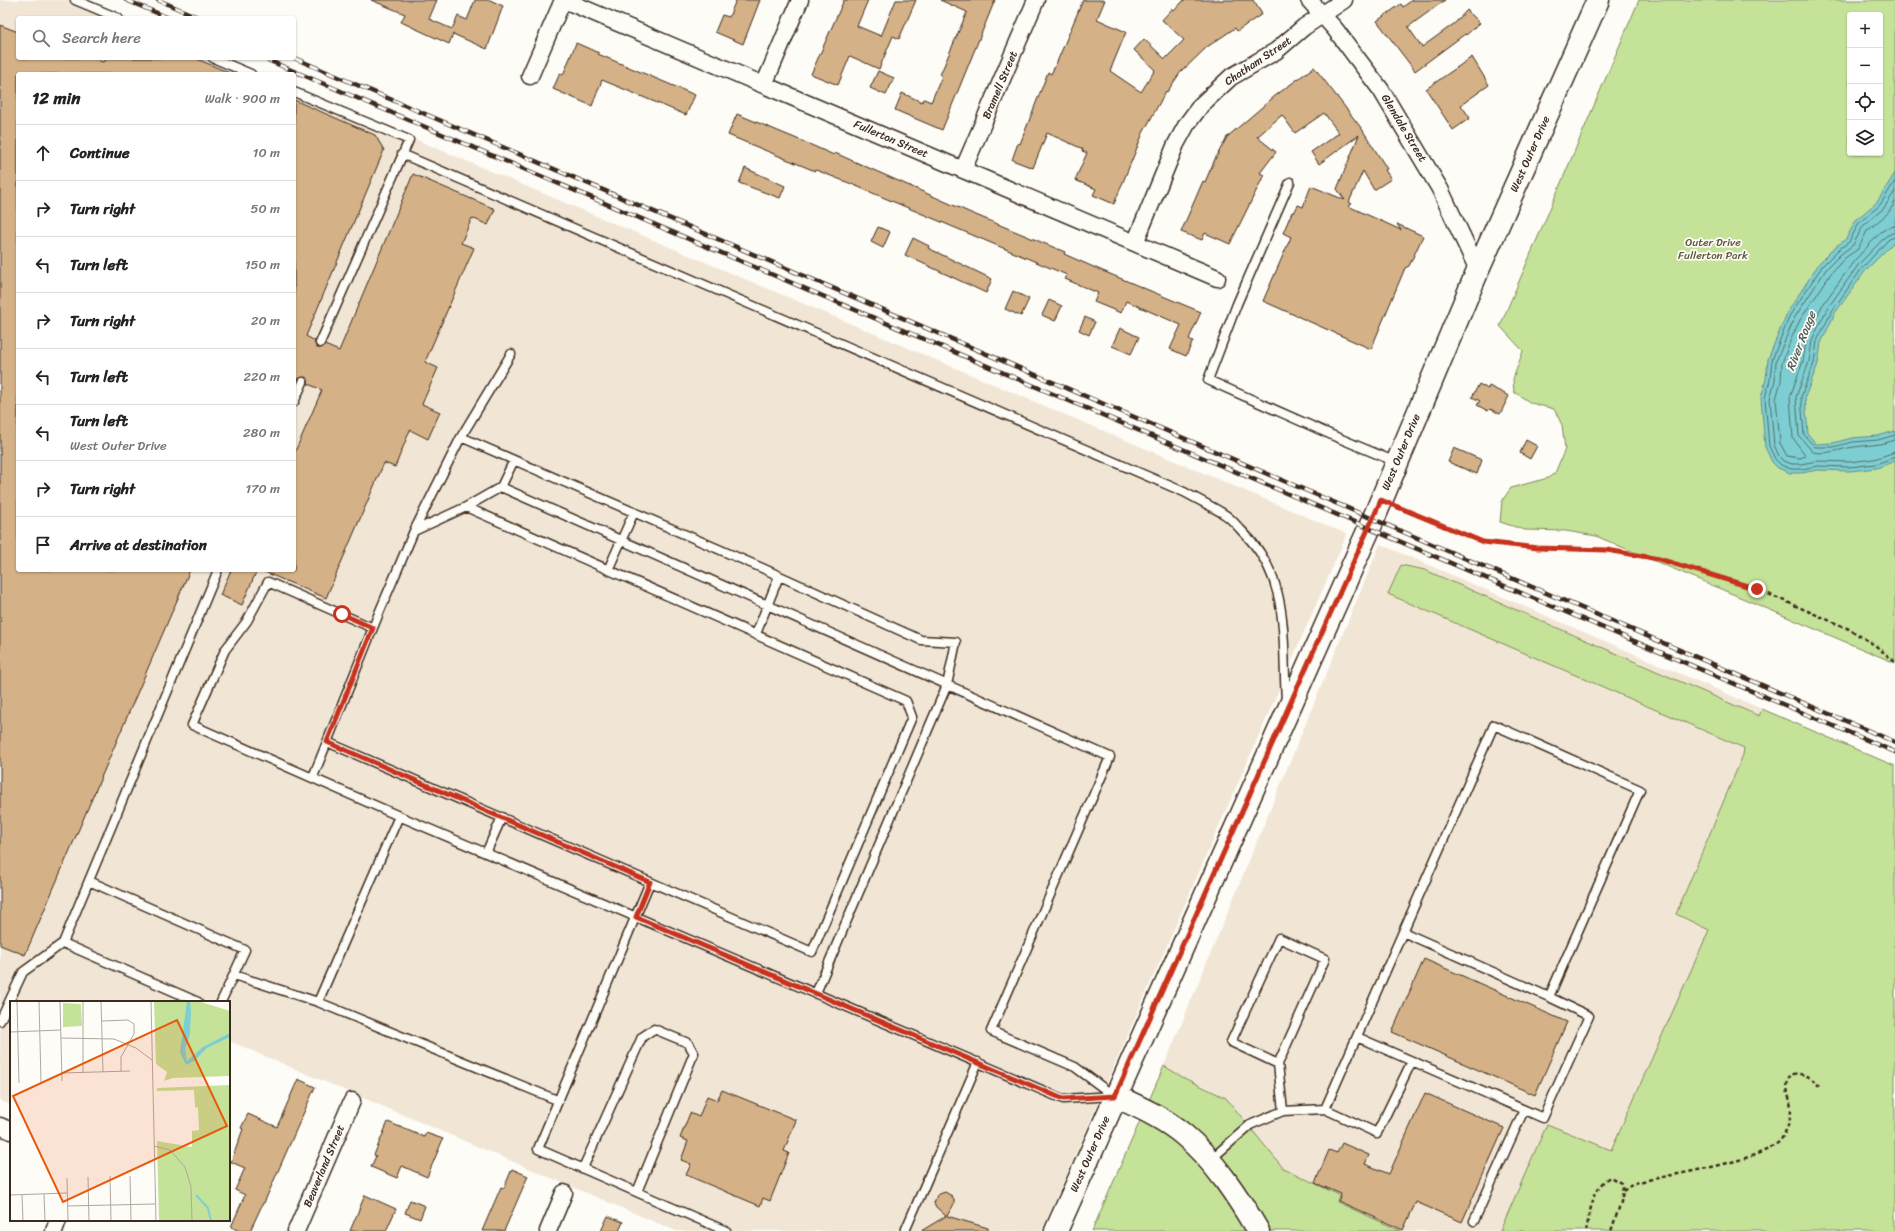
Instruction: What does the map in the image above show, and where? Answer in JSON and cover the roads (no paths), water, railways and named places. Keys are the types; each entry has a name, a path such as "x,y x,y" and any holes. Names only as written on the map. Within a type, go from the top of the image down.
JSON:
{"main road":[{"name":"West Outer Drive","path":"1056,1231 1381,500 1478,270 1598,0"},
{"path":"1115,1096 1162,1119 1184,1135 1209,1161 1226,1182 1258,1231"}],"street":[{"path":"530,76 564,0"},
{"name":"Fullerton Street","path":"564,0 1217,278"},
{"path":"764,85 800,0"},
{"name":"Bramell Street","path":"963,170 1036,0"},
{"name":"Glendale Street","path":"1309,0 1335,29 1381,90 1440,189 1478,270"},
{"name":"Chatham Street","path":"1135,243 1176,144 1187,124 1201,105 1231,77 1276,51 1304,27 1344,0"},
{"name":"Beaverland Street","path":"296,1231 352,1101"},
{"path":"0,1126 10,1131"},
{"path":"548,1231 564,1193"},
{"path":"54,1231 58,1221"}],"lane":[{"path":"75,0 113,16"},
{"path":"218,60 246,72"},
{"path":"296,93 409,140 320,343"},
{"path":"402,154 1184,492 1225,514 1248,536 1267,562 1277,587 1282,609 1287,713"},
{"path":"1290,182 1238,304 1208,380 1334,436 1397,462"},
{"path":"313,777 414,530 461,437 511,354"},
{"path":"296,398 303,382"},
{"path":"461,437 779,576 920,640 956,642 947,685 816,993"},
{"path":"414,530 466,507 501,487 514,460"},
{"path":"501,487 1110,757 991,1031 1075,1067 1115,1096"},
{"path":"327,742 812,952 912,716 906,701 466,507"},
{"path":"608,570 634,512"},
{"path":"0,1022 23,972 63,943 217,572"},
{"path":"756,634 779,576"},
{"path":"373,628 268,582 247,621 225,650 192,725 399,816 1063,1099 1115,1096"},
{"path":"1325,1109 1494,725 1640,790 1549,997"},
{"path":"318,1002 399,816"},
{"path":"486,853 502,817"},
{"path":"89,881 245,950 221,1001"},
{"path":"650,882 557,1100 538,1149 726,1231"},
{"path":"1357,1037 1543,1118 1589,1016 1403,932"},
{"path":"1278,1064 1231,1042 1279,938 1325,959 1278,1064 1283,1111"},
{"path":"63,943 196,1001"},
{"path":"234,975 318,1002 557,1100"},
{"path":"583,1168 642,1038 654,1029 688,1043 694,1053 637,1192"},
{"path":"1209,1161 1250,1125 1283,1111 1325,1109 1378,1133 1412,1061"},
{"path":"905,1231 978,1062"},
{"path":"1474,1221 1524,1110"}],"water":[{"name":"River Rouge","path":"1895,173 1895,241 1866,270 1835,313 1821,343 1818,364 1805,397 1808,434 1816,444 1833,443 1852,438 1878,436 1895,431 1895,461 1877,468 1850,471 1817,470 1802,473 1790,473 1778,468 1772,462 1765,447 1761,398 1766,379 1768,359 1787,313 1820,262 1835,247 1846,239 1856,220 1877,202"}],"railway":[{"path":"126,0 164,16"},
{"path":"158,0 195,16"},
{"path":"296,59 1895,742"},
{"path":"268,60 296,72"},
{"path":"296,72 1895,752"}],"park label":[{"name":"Outer Drive Fullerton Park","path":"1713,248"}]}
